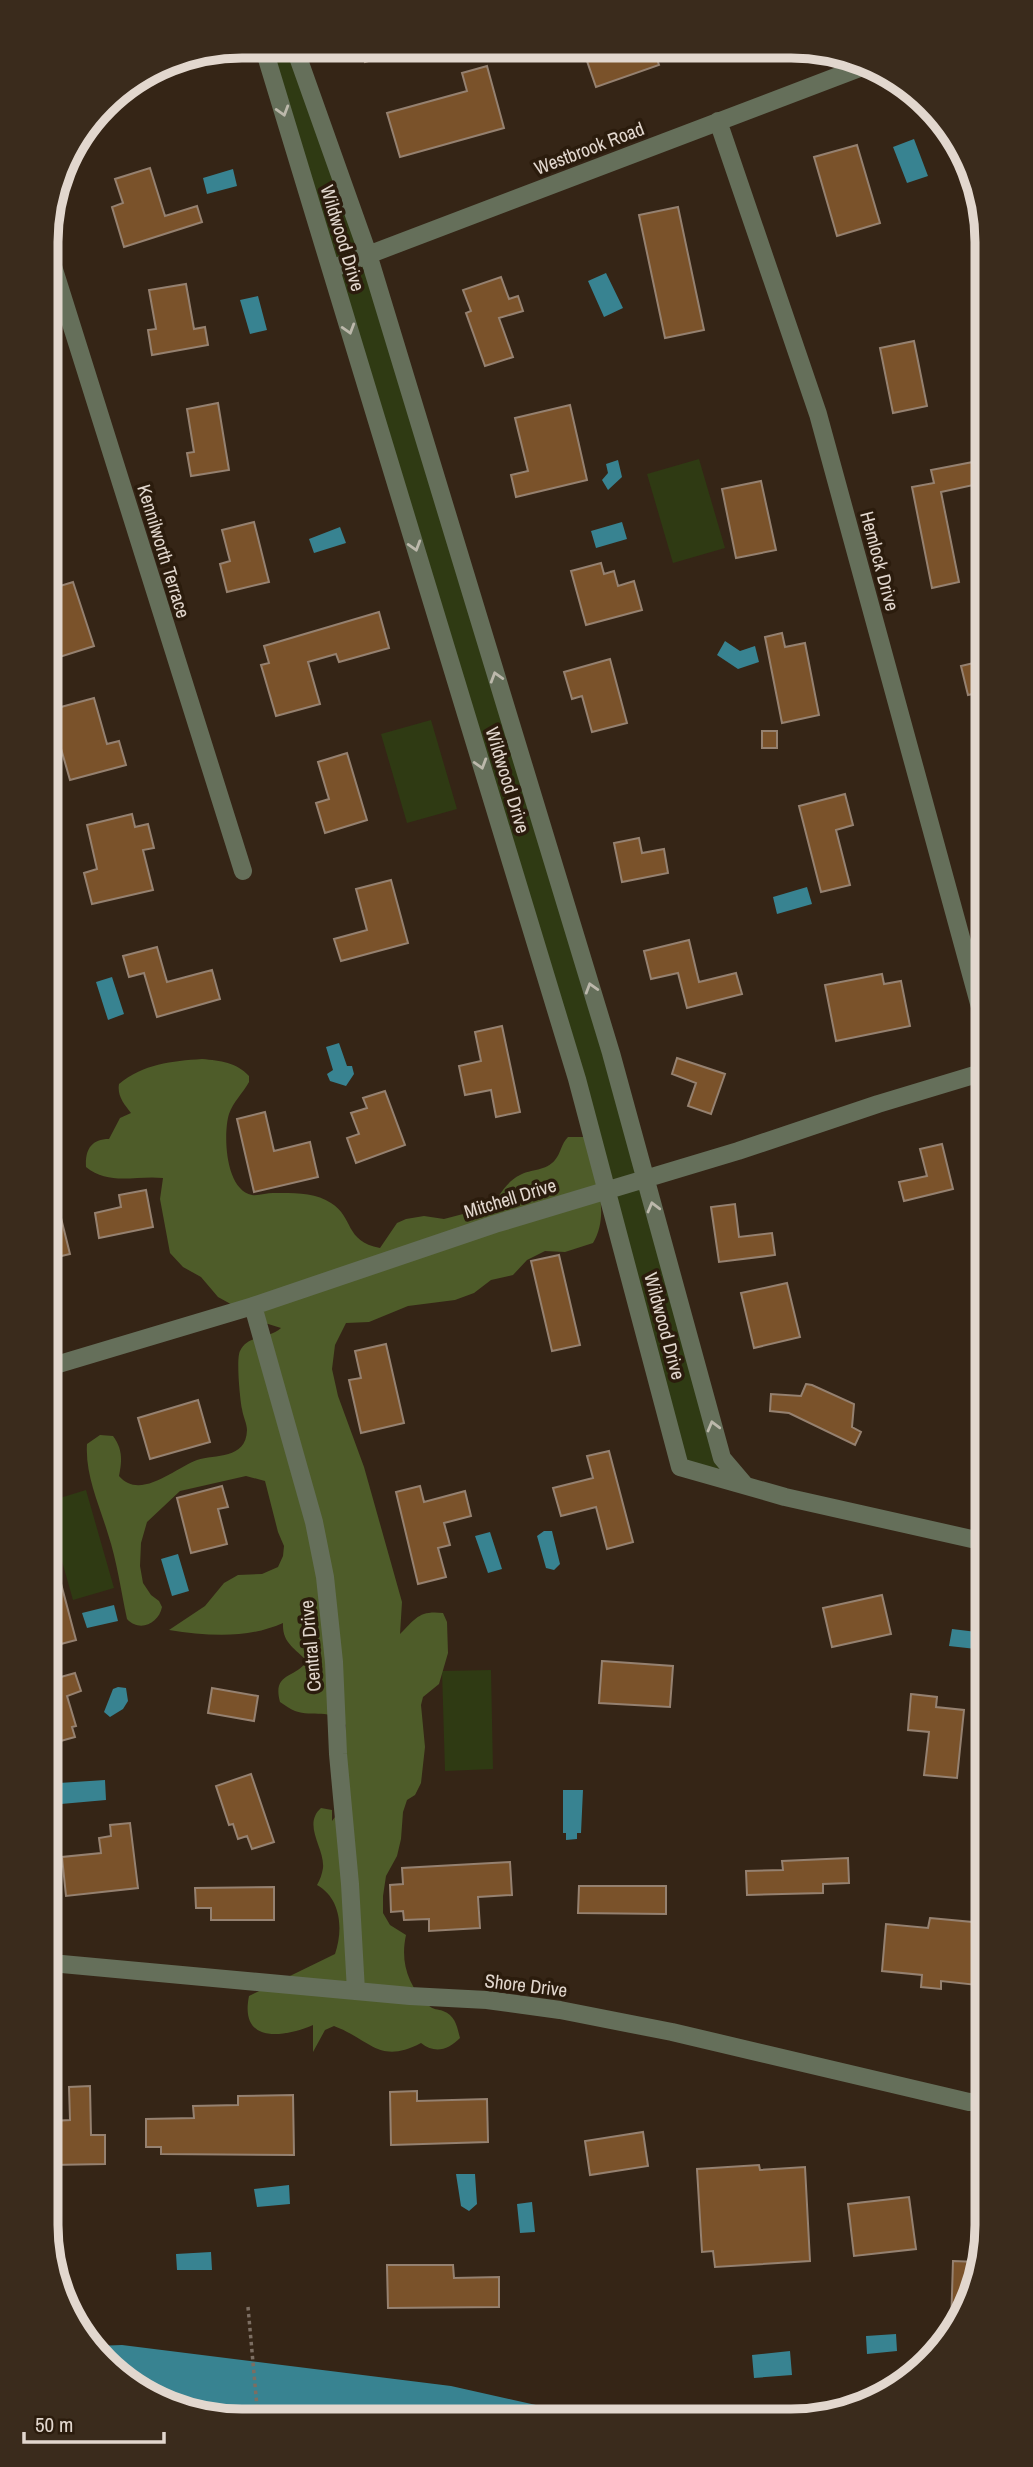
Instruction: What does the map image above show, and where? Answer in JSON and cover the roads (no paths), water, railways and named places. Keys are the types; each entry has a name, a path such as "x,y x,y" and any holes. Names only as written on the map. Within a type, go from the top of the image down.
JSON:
{"street":[{"name":"Wildwood Drive","path":"267,58 577,1079 680,1466 785,1497 975,1540"},
{"name":"Wildwood Drive","path":"298,58 368,254 611,1053 722,1458 745,1485"},
{"name":"Westbrook Road","path":"331,269 855,69"},
{"name":"Hemlock Drive","path":"719,121 818,414 975,985"},
{"name":"Kennilworth Terrace","path":"58,282 243,871"},
{"name":"Mitchell Drive","path":"58,1364 253,1306 495,1224 975,1075"},
{"name":"Central Drive","path":"253,1306 314,1522 325,1577 334,1662 338,1754 350,1884 356,1991"},
{"name":"Shore Drive","path":"58,1964 410,1996 488,2000 560,2010 672,2032 975,2102"}],"water":[{"path":"914,139 928,176 907,183 893,147"},
{"path":"233,169 237,186 207,194 203,178"},
{"path":"606,273 623,308 604,317 588,281"},
{"path":"258,296 267,330 250,334 240,300"},
{"path":"618,460 622,477 608,490 602,480 608,473 606,464"},
{"path":"622,522 627,539 596,548 591,531"},
{"path":"340,527 346,543 314,553 309,539"},
{"path":"725,641 740,651 755,646 759,662 738,669 717,655"},
{"path":"807,887 812,904 777,914 773,897"},
{"path":"112,977 124,1014 108,1020 96,982"},
{"path":"339,1043 347,1066 352,1066 354,1074 346,1086 330,1081 327,1074 333,1070 326,1047"},
{"path":"544,1531 552,1531 560,1564 554,1570 546,1568 537,1536"},
{"path":"490,1532 502,1569 488,1573 475,1536"},
{"path":"178,1554 189,1591 172,1596 161,1559"},
{"path":"114,1605 118,1621 87,1628 82,1613"},
{"path":"952,1629 975,1632 975,1649 949,1646"},
{"path":"126,1688 128,1701 123,1709 110,1717 104,1712 113,1689"},
{"path":"105,1780 106,1800 61,1804 59,1783"},
{"path":"563,1790 583,1790 581,1833 577,1833 577,1839 566,1840 566,1833 563,1833"},
{"path":"456,2174 475,2174 477,2204 469,2211 461,2206"},
{"path":"289,2185 290,2204 257,2207 254,2189"},
{"path":"532,2202 535,2232 520,2233 517,2204"},
{"path":"211,2252 212,2270 177,2270 176,2254"},
{"path":"896,2334 897,2351 867,2354 866,2336"},
{"path":"122,2345 451,2386 554,2409 217,2408 182,2400 160,2390 120,2364 102,2346"},
{"path":"790,2351 792,2375 754,2378 752,2355"}]}
